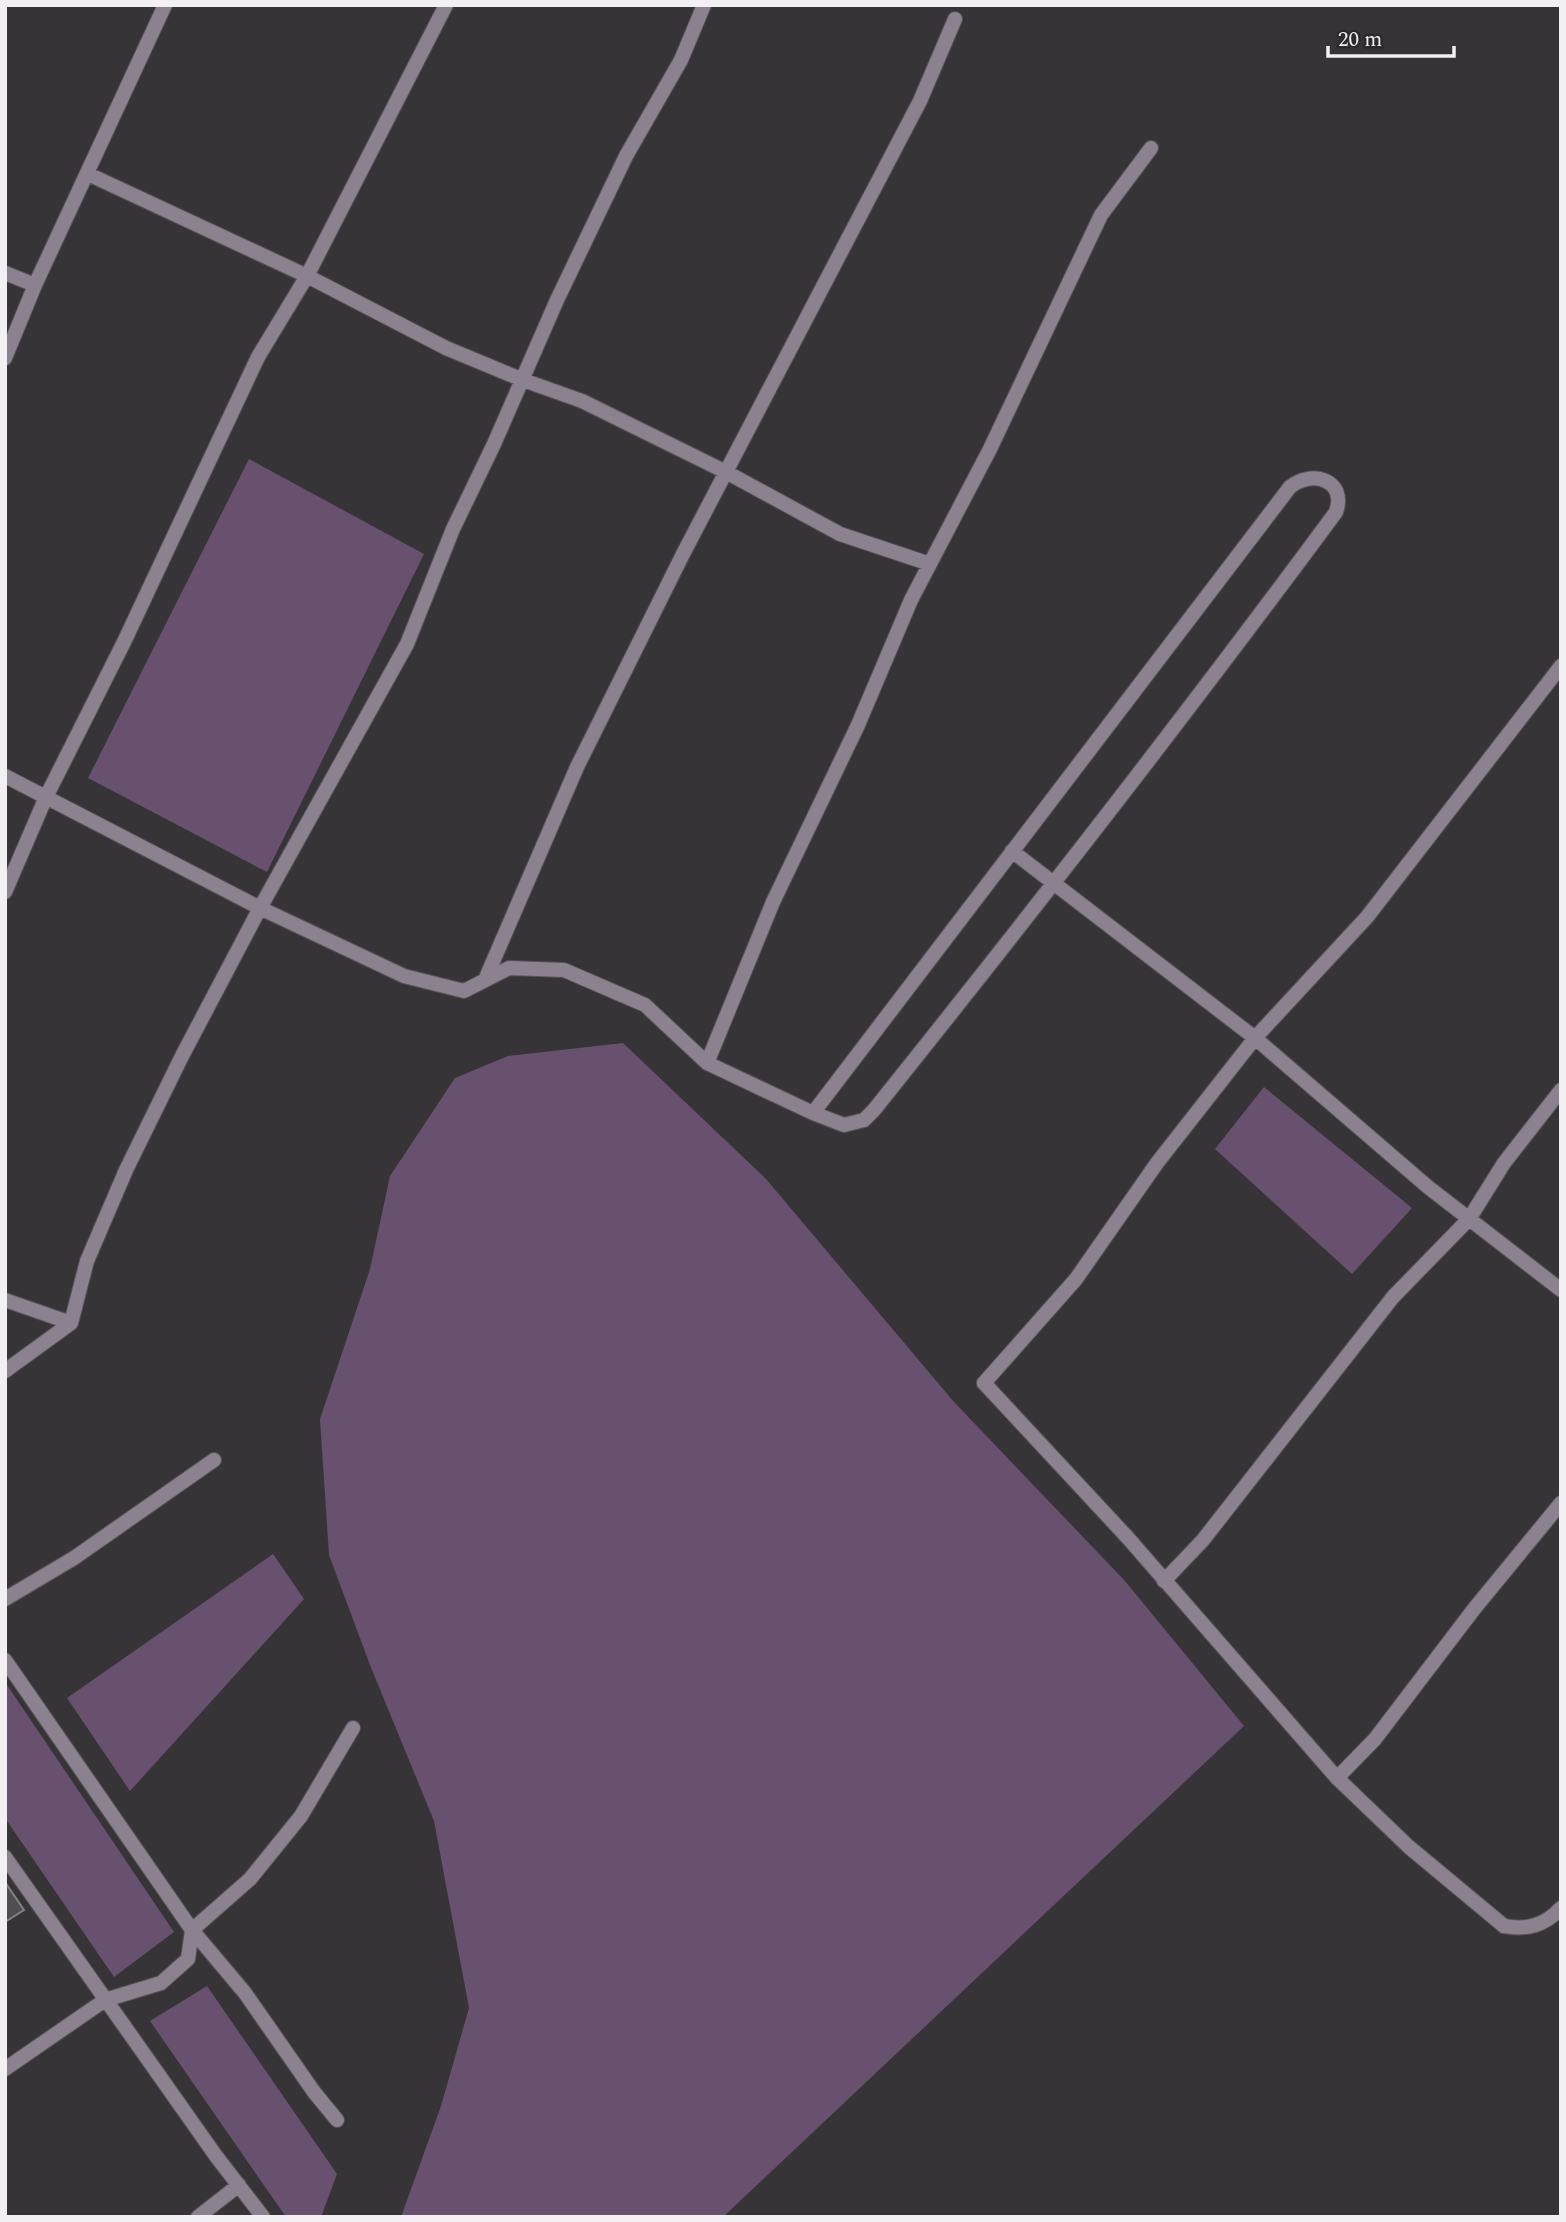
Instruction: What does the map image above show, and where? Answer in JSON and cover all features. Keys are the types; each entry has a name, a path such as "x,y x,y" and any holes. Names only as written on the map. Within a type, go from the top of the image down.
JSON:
{"street":[{"path":"5,358 35,285 165,5"},
{"path":"5,892 46,797 130,630 258,357 307,276 446,5"},
{"path":"5,1371 71,1323 87,1261 125,1170 260,908 407,644 453,529 523,380 557,300 626,156 681,60 704,5"},
{"path":"485,980 577,767 726,472 914,113 955,19"},
{"path":"707,1063 773,902 859,725 911,600 990,449 1101,215 1151,148"},
{"path":"88,174 307,276 446,348 582,401 726,472 840,534 930,564"},
{"path":"5,273 35,285"},
{"path":"5,776 260,908 404,976 464,991 509,968 564,971 645,1004 707,1063 813,1113 844,1125 864,1120 1055,884 1228,658 1336,512 1339,497 1329,483 1307,477 1290,487 813,1113"},
{"path":"1561,666 1367,917 1255,1038 1157,1163 1076,1279 985,1383 1337,1778 1409,1847 1504,1926 1521,1929 1535,1926 1561,1908"},
{"path":"1012,851 1255,1038 1427,1187 1561,1290"},
{"path":"1164,1581 1203,1540 1393,1297 1469,1219 1504,1163 1561,1090"},
{"path":"5,1300 71,1323"},
{"path":"5,1599 74,1558 214,1460"},
{"path":"1337,1778 1376,1739 1457,1630 1561,1503"},
{"path":"5,1660 192,1930 245,1993 314,2092 337,2120"},
{"path":"5,2069 105,2000 161,1983 188,1959 192,1930 250,1879 301,1816 354,1728"},
{"path":"5,1857 263,2217"},
{"path":"198,2217 239,2185"}],"shaded area":[{"path":"249,459 424,554 267,872 88,778"},
{"path":"623,1043 766,1179 954,1402 1125,1581 1244,1726 723,2217 401,2217 441,2106 469,2008 434,1821 370,1665 329,1555 320,1419 370,1269 390,1176 455,1078 508,1056"},
{"path":"1264,1087 1412,1208 1352,1274 1215,1149"},
{"path":"273,1554 304,1599 130,1791 67,1698"},
{"path":"5,1682 174,1932 114,1977 5,1818"},
{"path":"207,1986 337,2174 321,2217 286,2217 150,2021"}],"building":[{"path":"5,1882 24,1910 5,1922"}]}
